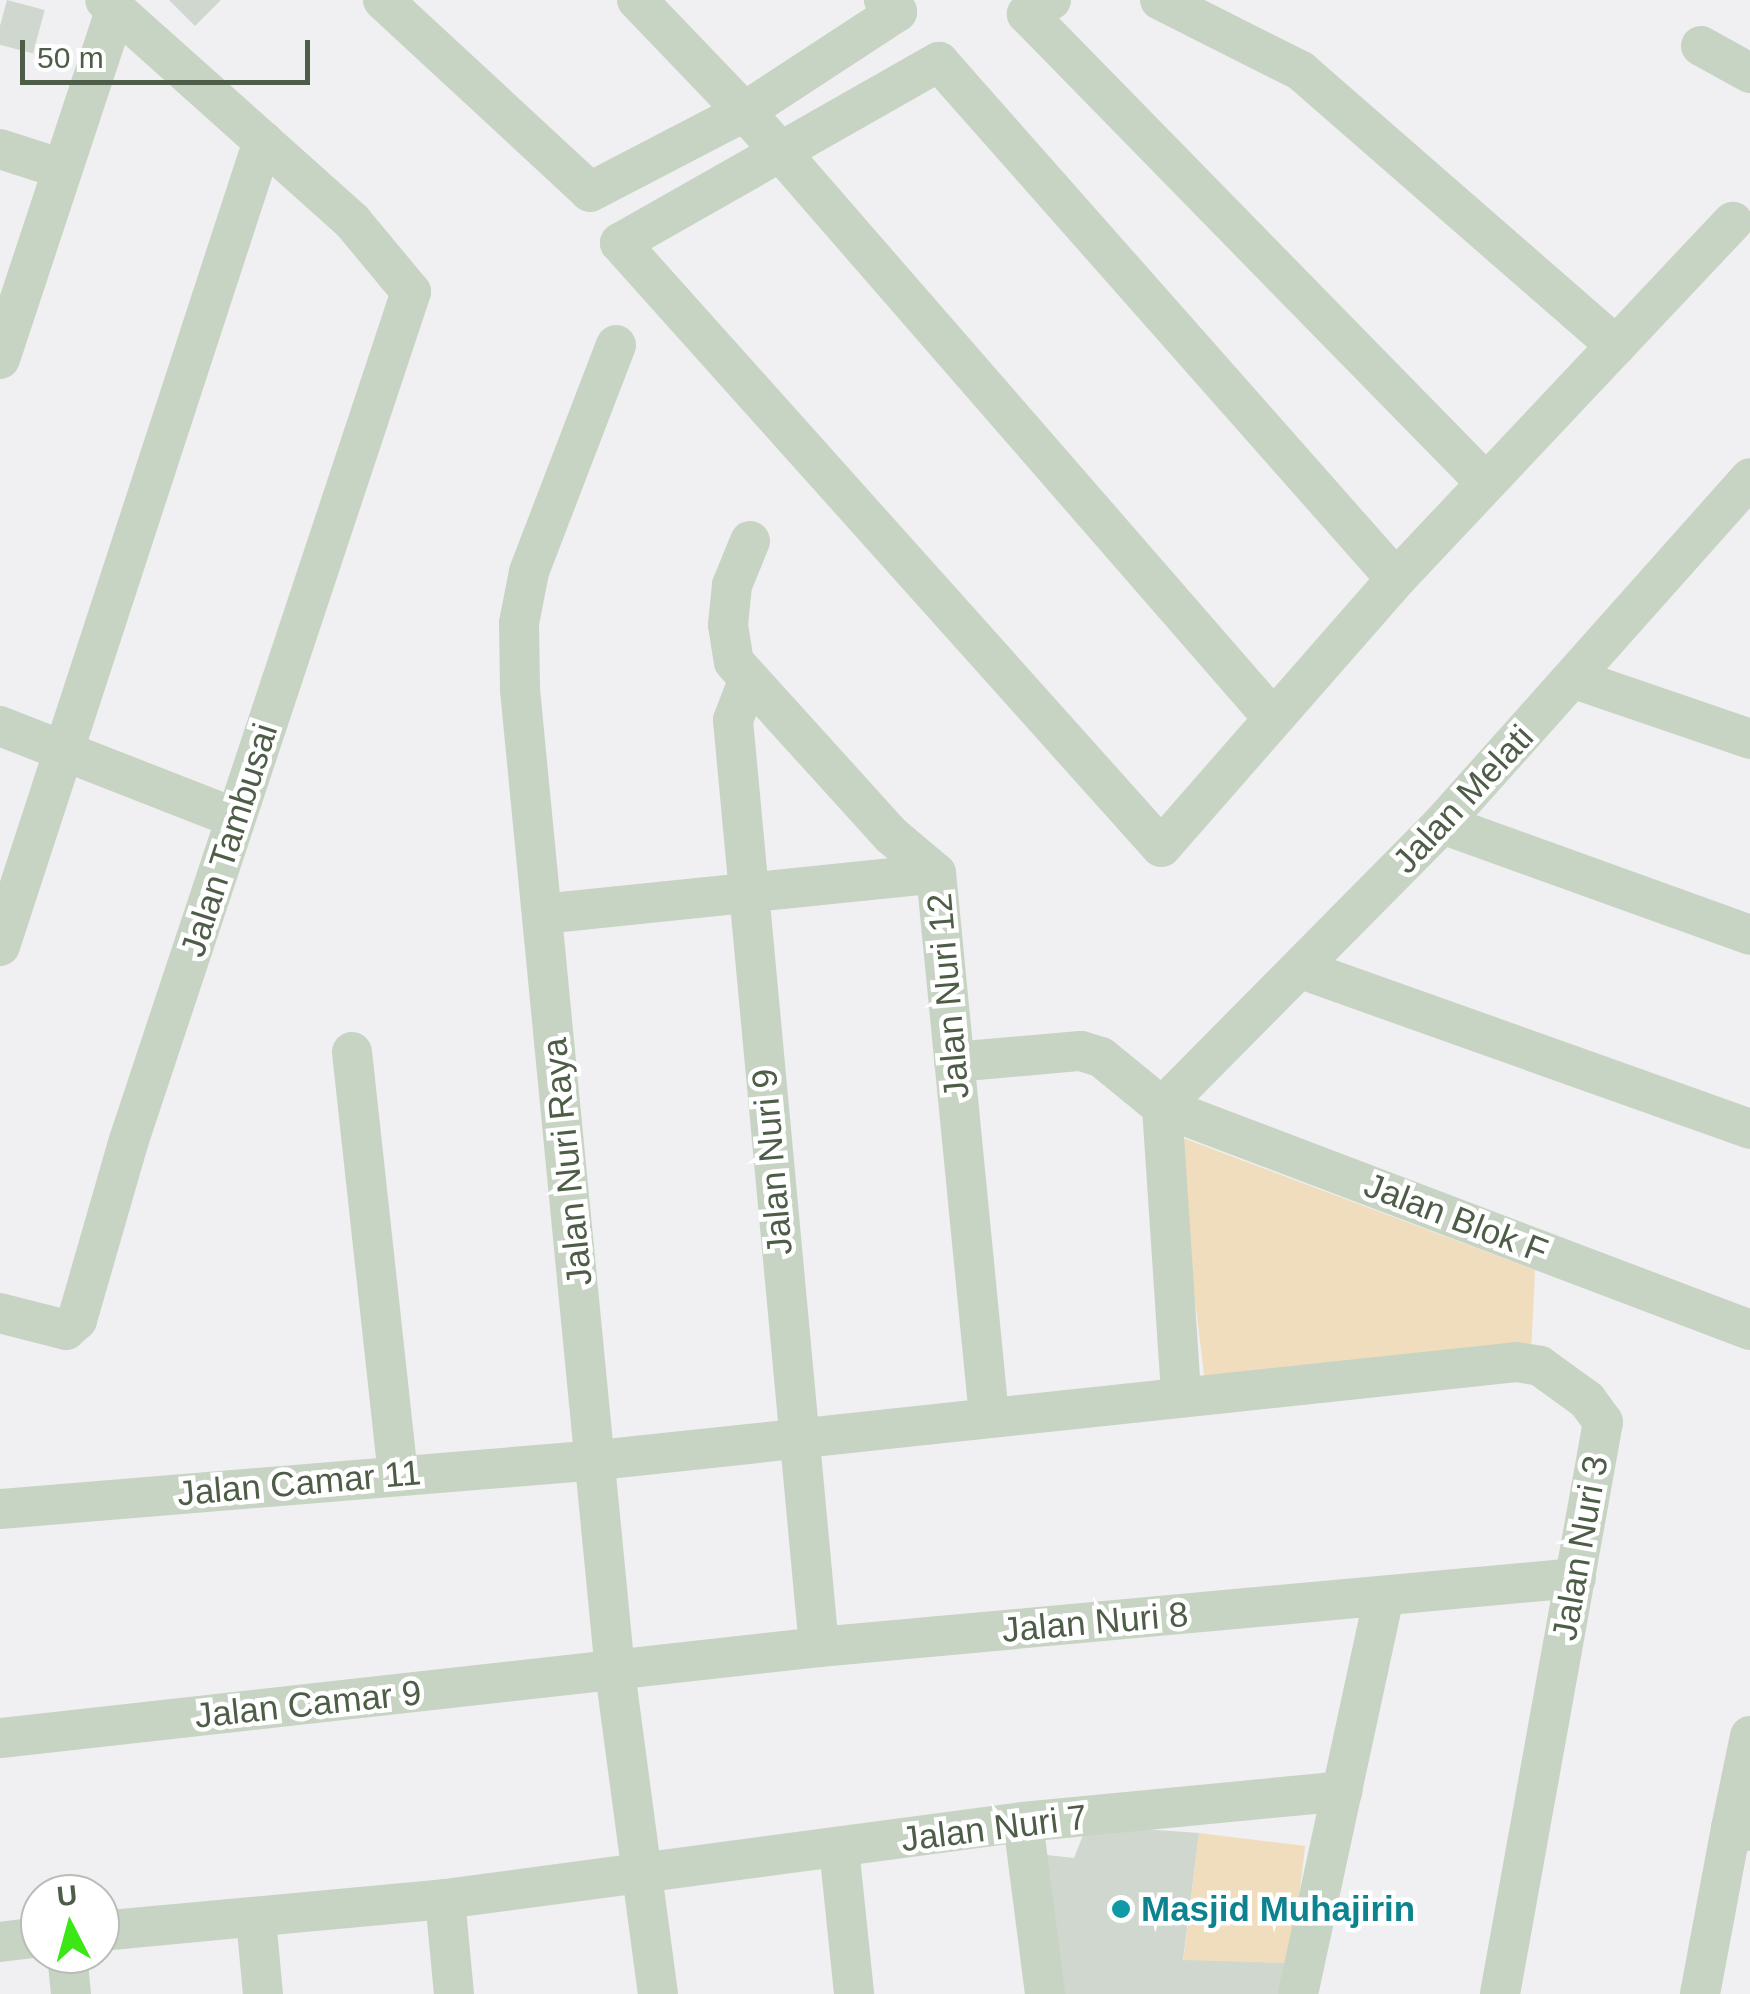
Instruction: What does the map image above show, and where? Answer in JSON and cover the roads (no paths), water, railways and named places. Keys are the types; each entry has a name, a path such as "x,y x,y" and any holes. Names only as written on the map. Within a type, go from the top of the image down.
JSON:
{"street":[{"path":"383,0 590,192 761,132 939,62 1396,579"},
{"path":"637,0 761,132 1272,717"},
{"path":"884,0 897,12 761,132 620,243 1160,847 1396,579 1733,222"},
{"path":"1052,0 1027,14 1486,484"},
{"path":"1160,0 1302,72 1616,346"},
{"path":"0,946 263,141 111,5 2,349"},
{"path":"1701,46 1750,73"},
{"name":"Jalan Tambusai","path":"0,1313 66,1330 77,1320 235,818 410,301 409,283 263,141"},
{"path":"0,150 60,168"},
{"name":"Jalan Nuri Raya","path":"616,345 529,572 519,622 542,914 598,1460 615,1672 645,1872 658,1994"},
{"name":"Jalan Melati","path":"1162,1107 1442,824 1575,679 1733,522 1750,478"},
{"name":"Jalan Nuri 12","path":"750,541 732,585 728,625 734,662 892,836 936,873 989,1416"},
{"path":"1575,679 1750,740"},
{"name":"Jalan Nuri 9","path":"748,680 733,720 819,1647"},
{"path":"0,726 235,818"},
{"path":"1442,824 1750,935"},
{"path":"542,914 936,873"},
{"path":"1301,969 1750,1129"},
{"name":"Jalan Blok F","path":"954,1062 1081,1051 1101,1058 1162,1107 1750,1330"},
{"path":"352,1052 398,1473"},
{"path":"1162,1107 1181,1396"},
{"name":"Jalan Nuri 3","path":"1181,1396 1516,1362 1540,1366 1587,1400 1603,1422 1500,1994"},
{"name":"Jalan Camar 11","path":"0,1509 398,1473 598,1460 1181,1396"},
{"name":"Jalan Nuri 8","path":"615,1672 819,1647 1576,1578"},
{"path":"1298,1994 1384,1597"},
{"name":"Jalan Camar 9","path":"0,1738 615,1672"},
{"path":"1700,1994 1741,1830 1750,1736"},
{"name":"Jalan Nuri 7","path":"120,1929 445,1900 1023,1822 1343,1792"},
{"path":"1023,1822 1045,1994"},
{"path":"839,1848 854,1994"},
{"path":"445,1900 454,1994"},
{"path":"256,1919 263,1994"}],"place":[{"name":"Masjid Muhajirin","path":"1121,1909"}]}
